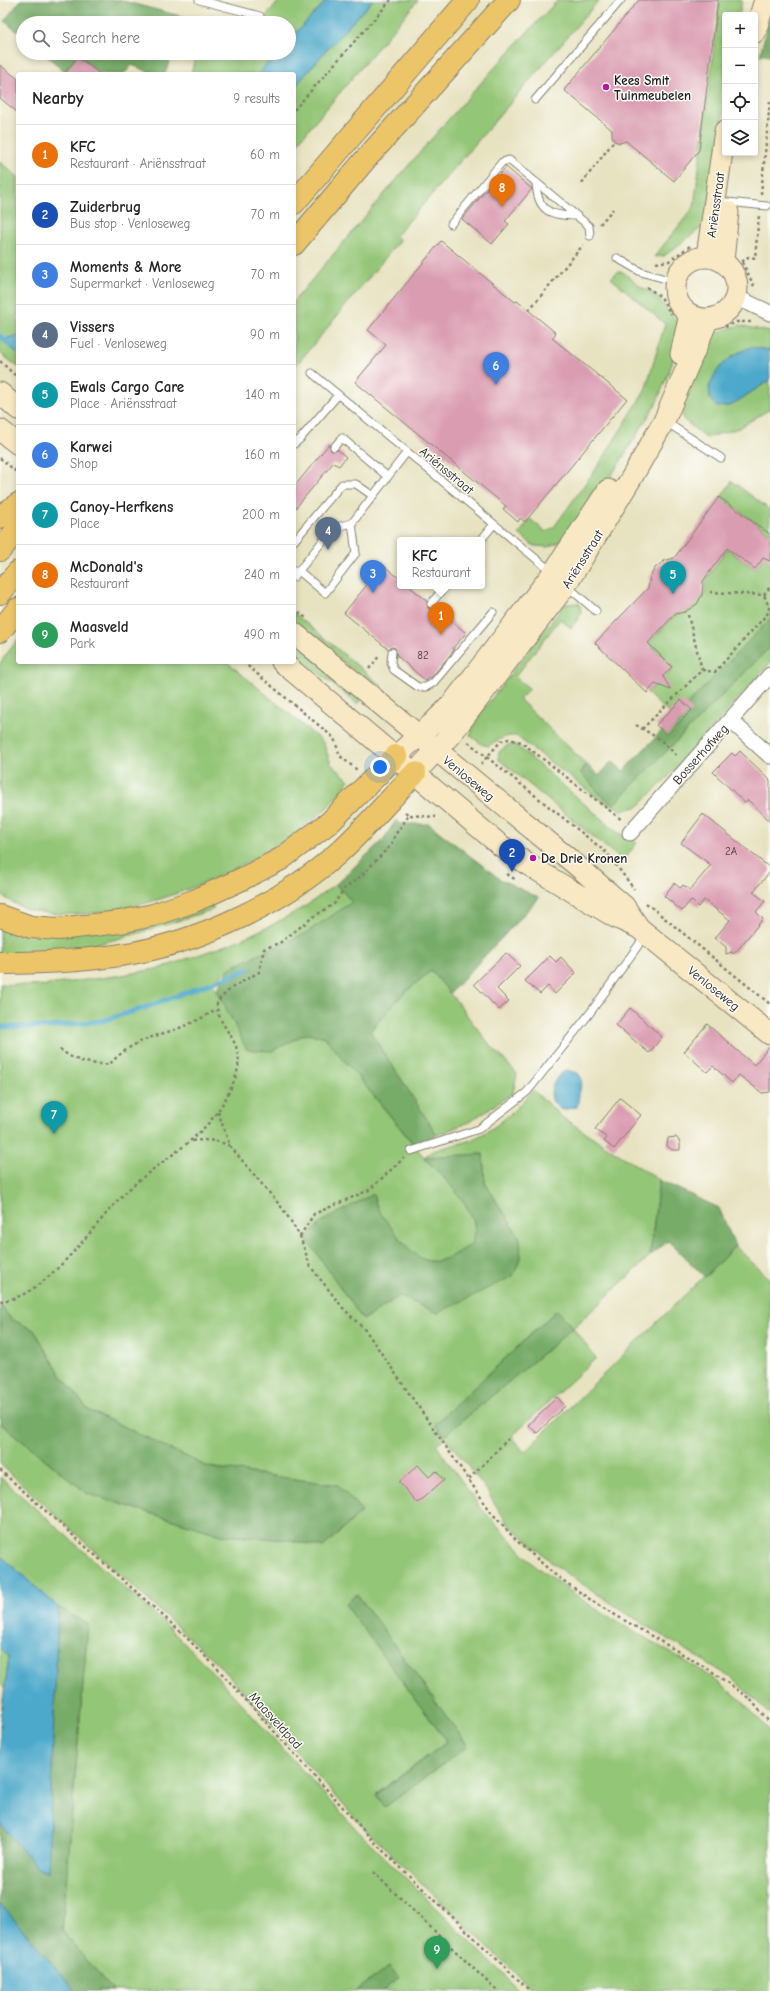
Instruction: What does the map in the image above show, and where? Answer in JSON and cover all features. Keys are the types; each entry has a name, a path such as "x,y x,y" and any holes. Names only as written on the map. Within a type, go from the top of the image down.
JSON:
{"highway":[{"path":"296,201 468,0"},
{"path":"296,242 364,162 509,0"},
{"path":"0,550 11,519"},
{"path":"0,593 16,574"},
{"path":"0,631 16,611"},
{"path":"0,916 31,927 58,929 89,927 153,915 194,901 281,859 330,822 396,756"},
{"path":"0,963 59,962 134,953 178,942 221,925 262,906 288,890 337,854 415,773"}],"main road":[{"path":"749,12 752,0"},
{"path":"758,22 765,0"},
{"name":"Ariënsstraat","path":"724,156 722,201 724,260"},
{"name":"Ariënsstraat","path":"722,201 733,156"},
{"path":"698,257 724,260 734,273 738,289 736,297 726,312 717,317 699,317 678,300 676,282 678,274 687,263 698,257"},
{"name":"Ariënsstraat","path":"396,756 419,736 459,710 560,579 632,477 659,418 699,317"},
{"path":"0,393 16,407"},
{"path":"0,430 16,442"},
{"name":"Venloseweg","path":"296,635 624,906 643,931"},
{"name":"Venloseweg","path":"284,664 396,756 500,845 526,864 615,917 643,931 770,1034"},
{"name":"Ariënsstraat","path":"415,773 452,733 459,710"}],"street":[{"path":"736,297 770,314"},
{"name":"Bosserhofweg","path":"632,831 770,675"},
{"path":"730,720 770,756"}],"lane":[{"path":"199,0 260,16"},
{"path":"534,100 620,0"},
{"path":"451,224 506,160 509,160 589,226 590,236"},
{"path":"536,182 538,200 549,213 559,216 577,216"},
{"path":"722,201 763,206"},
{"path":"617,258 641,272 676,282"},
{"name":"Ariénsstraat","path":"312,373 560,579 596,611"},
{"path":"296,442 338,395"},
{"path":"659,418 722,458"},
{"path":"334,447 342,438 388,477"},
{"path":"352,523 356,553 324,593 296,573 333,528 352,523 407,452"},
{"path":"296,539 342,484 356,484 373,496"},
{"path":"483,537 494,524"},
{"path":"431,604 443,589"},
{"path":"392,652 391,663 394,670 418,687 426,687 433,682 493,612"},
{"path":"411,1151 479,1129 527,1092 590,1012 643,931"}],"path":[{"path":"296,108 391,0"},
{"path":"724,260 748,257 755,258 763,206 770,102"},
{"path":"582,183 614,141"},
{"path":"529,310 613,209"},
{"path":"0,361 16,376"},
{"path":"0,458 16,471"},
{"path":"764,596 770,587"},
{"path":"710,592 764,596"},
{"path":"702,670 715,672 769,612 770,608 764,596"},
{"path":"296,610 311,622"},
{"path":"688,615 702,670"},
{"path":"369,669 382,653"},
{"path":"363,664 373,672"},
{"path":"642,730 702,670"},
{"path":"636,726 661,740 689,767"},
{"name":"Venloseweg","path":"452,733 488,756 607,853 635,890"},
{"path":"488,756 501,741 509,739 521,742 632,831"},
{"path":"0,1301 6,1301 30,1292 53,1272 126,1192 207,1127 218,1112 235,1080 238,1062 238,1049 216,1010 217,1002 230,989 259,972 264,949 281,942 313,916 334,904 344,889 362,875 391,845 395,835 409,815"},
{"path":"644,902 770,1004"},
{"path":"60,1049 69,1056 97,1064 110,1064 120,1053 133,1045 199,1019 216,1010"},
{"path":"218,1112 230,1146 283,1209 300,1236 310,1266 343,1308 366,1331 500,1523 515,1539 554,1574 598,1604 710,1670 750,1699 770,1722"},
{"path":"191,1141 208,1139 220,1141 230,1146"},
{"path":"300,1236 314,1214 369,1190 411,1151"},
{"path":"469,1479 508,1439"},
{"name":"Maasveldpad","path":"0,1470 181,1632 216,1667 376,1844 530,1991"},
{"path":"373,1872 497,1991"}],"green space":[{"path":"21,0 119,0 180,16 16,16 16,30 4,21"},
{"path":"275,0 327,0 296,33 296,16 266,16 279,1"},
{"path":"373,0 418,0 296,145 296,86"},
{"path":"558,0 599,0 396,236 400,240 296,366 296,299 391,186 523,36"},
{"path":"720,0 742,0 740,12 722,12 722,120 705,225 664,256 654,257 694,207"},
{"path":"770,16 770,56 760,55"},
{"path":"51,60 76,60 66,72"},
{"path":"84,60 170,60 166,72 149,72 132,65 126,72 98,72"},
{"path":"194,60 270,60 260,72 191,72"},
{"path":"0,162 16,175 16,336 2,340 16,352 16,365 0,353"},
{"path":"617,272 623,272 641,287 656,295 679,324 672,364 656,404 600,494 562,541 548,547 534,546 519,534 530,519 546,532 554,527 600,463 645,391 665,324 611,278"},
{"path":"739,325 770,332 770,351 722,365 709,386 710,399 730,406 770,380 770,409 739,428 706,438 683,419 683,403 710,335"},
{"path":"732,481 770,510 770,534 721,497"},
{"path":"727,549 755,569 770,549 770,619 675,719 647,693 673,667 649,643 676,614 690,610 705,592 705,581"},
{"path":"579,603 581,613 571,628 560,619 515,677 530,689 519,699 586,764 581,773 613,805 603,802 516,736 505,737 488,746 481,744 470,735 479,715 565,604"},
{"path":"296,615 382,686 386,694 384,695 296,623"},
{"path":"770,619 770,647 613,805 601,795 581,773 586,764 599,776 612,761 623,771"},
{"path":"16,642 16,664 229,664 323,742 331,764 349,780 332,802 320,814 292,835 223,874 185,890 146,903 108,911 70,914 35,911 21,907 0,894 0,663"},
{"path":"296,644 361,700 357,704 296,655"},
{"path":"770,647 770,663 674,771 639,806 622,811 613,805"},
{"path":"508,745 516,745 617,832 637,843 623,861 498,759 499,752"},
{"path":"396,820 401,824 429,824 500,879 539,898 450,993 431,970 401,996 370,1031 437,1135 413,1143 324,1036 305,1034 272,1051 247,1050 217,990 230,968 306,933 352,902 336,884 384,839"},
{"path":"336,884 353,902 306,933 230,968 211,984 217,990 233,1018 272,1051 305,1034 324,1036 424,1157 441,1148 482,1135 513,1111 533,1090 563,1118 659,1180 650,1256 573,1328 596,1358 512,1436 524,1452 735,1246 770,1279 770,1714 732,1678 626,1613 557,1567 507,1523 486,1489 445,1437 436,1445 480,1507 535,1566 594,1608 707,1674 740,1699 770,1731 770,1991 534,1991 361,1825 223,1669 0,1464 0,1423 88,1494 222,1535 290,1540 323,1547 362,1512 337,1485 208,1467 88,1410 61,1375 34,1330 11,1319 0,1305 0,984 40,986 116,976 161,968 232,943 270,926 306,906","holes":["483,1154 485,1183 520,1238 438,1313 399,1296 363,1320 307,1238 323,1221 373,1195 379,1211 385,1220 406,1246 415,1254 423,1259 431,1261 440,1261 449,1257 472,1243 475,1228 473,1219 468,1209 454,1190 424,1158","557,1310 573,1328 444,1436 435,1424","357,1594 468,1746 376,1794 447,1742 346,1604"]},
{"path":"212,905 214,909 109,941 55,952 0,956 0,925 151,921"},
{"path":"432,970 486,1040 517,1074 513,1093 469,1122 437,1135 370,1031 401,996"},
{"path":"483,1154 485,1183 520,1239 521,1257 513,1276 438,1313 399,1296 363,1320 306,1238 323,1221 373,1194 379,1210 384,1218 413,1252 421,1258 430,1261 438,1261 448,1258 472,1243 475,1227 473,1218 462,1199 424,1157"},
{"path":"659,1180 719,1208 735,1246 705,1277 668,1241 650,1256"},
{"path":"0,1305 11,1319 34,1330 61,1375 88,1410 208,1467 338,1485 362,1511 323,1547 290,1540 222,1535 88,1494 0,1423"},
{"path":"557,1310 573,1328 444,1436 435,1424"},
{"path":"0,1477 160,1619 204,1663 356,1829 520,1991 382,1991 398,1978 389,1967 356,1991 113,1991 62,1931 88,1624 58,1607 0,1555"},
{"path":"357,1594 468,1746 385,1807 376,1795 447,1742 345,1604"},
{"path":"58,1607 88,1624 62,1931 113,1991 75,1991 0,1903 0,1823 38,1869 48,1872"},
{"path":"0,1648 9,1657 5,1689 0,1684"},
{"path":"389,1967 399,1978 382,1991 356,1991"}],"water":[{"path":"327,0 373,0 296,86 296,72 260,72 270,60 296,60 296,33"},
{"path":"16,336 16,352 2,340"},
{"path":"751,347 769,350 770,380 730,406 717,407 710,399 712,379 721,367 732,357"},
{"path":"567,1070 578,1073 582,1079 577,1107 561,1110 554,1103 551,1094 553,1084 556,1079"},
{"path":"0,1555 58,1607 48,1872 38,1869 0,1823 0,1713 9,1657 0,1648"},
{"path":"0,1903 75,1991 0,1991"}],"building":[{"path":"639,0 718,0 699,150 674,181 626,141 620,143 614,141 612,130 564,90"},
{"path":"75,60 83,60 98,72 66,72"},
{"path":"0,65 16,77 16,111 0,98"},
{"path":"506,167 532,189 505,221 509,224 492,244 462,219"},
{"path":"441,241 515,302 517,301 556,333 552,338 627,399 525,522 520,518 518,522 503,509 506,506 355,382 386,345 368,330"},
{"path":"329,444 331,451 338,450 346,457 339,466 333,463 296,508 296,485"},
{"path":"719,497 770,534 770,561 763,558 755,569 727,548 703,581 702,595 697,604 685,612 675,614 648,643 672,667 663,676 671,690 655,684 647,693 595,643 648,588 650,577 655,568 664,561 674,558"},
{"path":"383,565 397,577 397,589 413,589 427,601 428,608 431,609 435,607 466,633 431,678 429,677 426,681 397,656 395,648 392,647 388,649 344,613"},
{"path":"681,700 692,710 667,735 656,725"},
{"path":"740,751 770,780 770,821 748,800 745,803 713,772 732,753 735,756"},
{"path":"703,814 770,868 770,872 753,892 765,901 756,912 763,919 734,954 732,952 726,954 726,947 715,938 730,920 704,900 698,907 691,900 682,911 664,896 674,883 680,888 683,885 690,890 711,865 681,843"},
{"path":"506,953 520,966 497,989 509,1001 499,1010 474,984"},
{"path":"550,956 556,962 561,957 576,973 555,994 548,986 540,994 525,981"},
{"path":"630,1008 662,1037 649,1053 616,1025"},
{"path":"707,1024 754,1065 770,1046 770,1092 762,1093 739,1075 732,1083 713,1066 707,1072 684,1052"},
{"path":"620,1098 641,1115 614,1149 604,1141 607,1138 595,1129"},
{"path":"676,1137 680,1142 680,1150 672,1150 667,1146 668,1138"},
{"path":"557,1397 565,1406 537,1433 528,1425"},
{"path":"418,1465 429,1477 436,1471 444,1480 417,1503 399,1482"}],"waterway":[{"path":"0,336 16,348"},
{"path":"0,1027 49,1027 102,1021 147,1007 248,969"}],"place":[{"name":"Kees Smit Tuinmeubelen","path":"606,87"},
{"name":"McDonald's","path":"502,207"},
{"name":"Karwei","path":"496,385"},
{"name":"Vissers","path":"328,550"},
{"name":"Moments & More","path":"373,593"},
{"name":"Ewals Cargo Care","path":"673,594"},
{"name":"KFC","path":"441,635"},
{"name":"De Drie Kronen","path":"533,858"},
{"name":"Zuiderbrug","path":"512,872"},
{"name":"Canoy-Herfkens","path":"54,1134"},
{"name":"Maasveld","path":"437,1969"}]}
